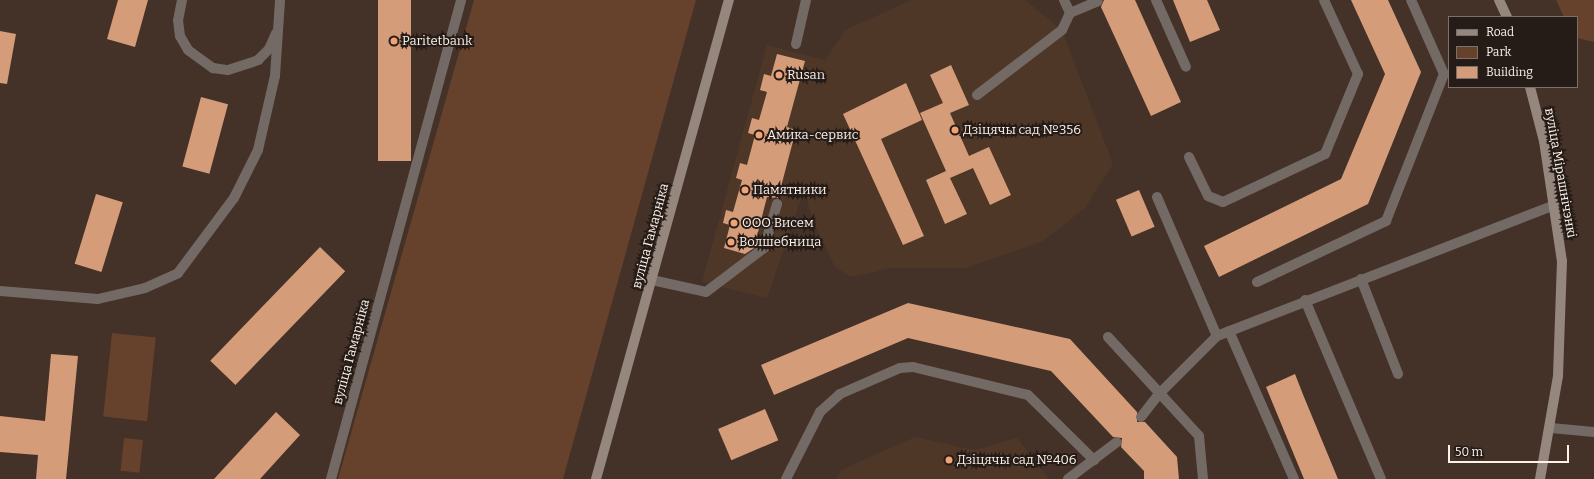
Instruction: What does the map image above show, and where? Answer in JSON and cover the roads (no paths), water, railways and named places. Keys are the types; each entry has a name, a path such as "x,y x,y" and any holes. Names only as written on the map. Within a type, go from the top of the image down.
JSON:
{"main road":[{"name":"вуліца Гамарніка","path":"596,479 729,0"},
{"path":"1499,0 1507,16"},
{"name":"вуліца Мірашнічэнкі","path":"1530,88 1555,205 1562,261 1562,318 1551,428 1540,479"}],"street":[{"path":"182,0 178,20 180,36 188,50 213,68 228,70 258,60 269,49 280,20 274,0"},
{"path":"0,291 98,299 145,288 178,273 234,198 258,150 272,95 280,20 280,0"},
{"name":"вуліца Гамарніка","path":"331,479 461,0"},
{"path":"796,44 806,0"},
{"path":"1064,0 1070,13"},
{"path":"1156,0 1186,67"},
{"path":"1189,157 1208,196 1224,202 1325,154 1358,74 1324,0"},
{"path":"1257,282 1386,221 1444,74 1411,0"},
{"path":"977,95 1062,30 1070,13 1098,1"},
{"path":"1157,197 1217,336"},
{"path":"652,280 706,292 764,248 777,204"},
{"path":"1141,417 1158,394 1217,336 1305,300 1555,205"},
{"path":"1361,279 1398,374"},
{"path":"1305,300 1381,479"},
{"path":"1229,331 1294,479"},
{"path":"1108,337 1158,394 1199,436 1203,479"},
{"path":"786,479 820,412 840,394 900,368 913,367 1028,395 1094,460"},
{"path":"1551,428 1594,432"},
{"path":"1068,479 1117,442"}],"place":[{"name":"Paritetbank","path":"394,41"},
{"name":"Rusan","path":"779,75"},
{"name":"Дзіцячы сад №356","path":"955,130"},
{"name":"Амика-сервис","path":"759,135"},
{"name":"Памятники","path":"745,190"},
{"name":"ООО Висем","path":"734,223"},
{"name":"Волшебница","path":"731,242"},
{"name":"Дзіцячы сад №406","path":"949,460"}]}
